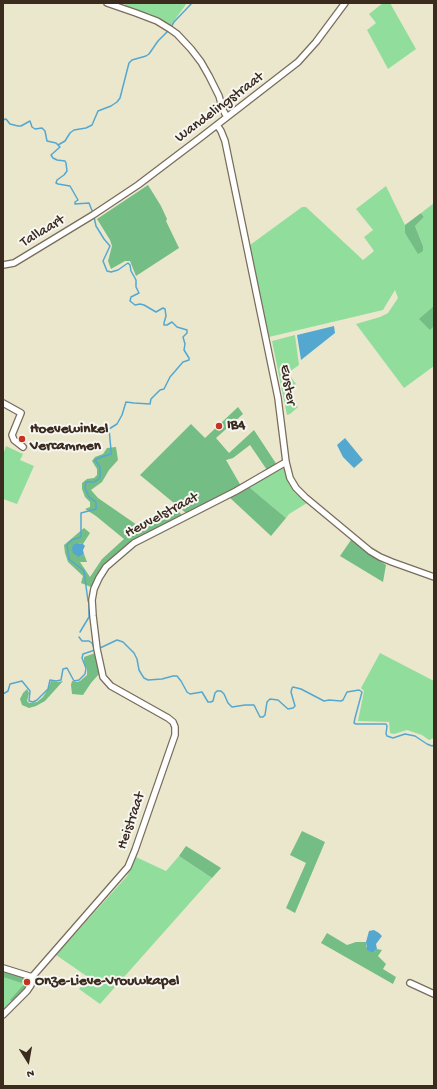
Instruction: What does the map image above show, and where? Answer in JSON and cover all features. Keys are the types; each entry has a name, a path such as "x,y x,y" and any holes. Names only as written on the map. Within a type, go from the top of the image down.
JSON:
{"street":[{"path":"107,3 156,21 170,29 184,42 201,62 215,88 227,117"},
{"name":"Wandelingstraat","path":"93,215 138,185 298,62 316,42 345,3"},
{"name":"Euster","path":"217,125 221,131 224,141 278,398 286,462 290,478 300,492 370,551 392,562 434,577"},
{"name":"Tallaart","path":"3,265 14,263 93,215"},
{"path":"3,403 21,413 12,435 14,440 23,447"},
{"name":"Heuvelstraat","path":"97,649 92,600 94,589 106,567 134,543 236,491 286,462"},
{"name":"Heistraat","path":"3,1015 27,991 31,985 32,977 128,867 175,735 175,727 173,722 168,718 111,686 106,681 102,672 97,649"},
{"path":"3,968 32,977"},
{"path":"410,984 434,994"}],"green space":[{"path":"126,3 187,3 171,25 150,14 124,6"},
{"path":"383,3 390,3 416,49 388,69 367,30 376,23 369,14"},
{"path":"148,185 161,206 167,219 166,221 179,248 136,276 130,261 125,261 111,269 108,261 112,246 97,219"},
{"path":"386,186 405,225 405,233 423,246 415,226 424,217 421,213 434,203 434,366 404,388 356,324 388,313 398,298 395,290 383,310 269,337 250,245 302,207 306,207 363,260 374,251 364,237 373,230 356,209"},
{"path":"421,213 424,217 415,226 423,246 423,251 418,254 405,233 405,225"},
{"path":"434,306 434,326 430,330 419,319"},
{"path":"295,335 299,365 285,375 288,379 291,377 296,384 286,391 298,407 287,415 272,341"},
{"path":"238,407 243,414 216,438 229,453 254,430 277,465 267,470 250,445 233,458 226,460 241,486 186,513 140,475 191,424 205,438"},
{"path":"6,446 23,454 20,460 34,466 17,504 3,499 3,455"},
{"path":"116,447 118,460 109,470 102,482 91,490 98,498 140,527 177,510 182,515 130,543 111,560 91,587 81,583 83,576 68,562 64,545 84,528 90,533 83,544 77,543 80,557 84,554 87,562 80,562 90,577 102,559 124,539 85,509 90,507 90,502 85,497 82,489 82,483 87,479 94,478 97,475 97,469 92,461 95,457 103,454 107,448"},
{"path":"284,468 287,480 294,492 307,503 289,514 286,518 249,487"},
{"path":"249,487 286,518 271,536 229,497"},
{"path":"351,540 386,565 383,582 340,556"},
{"path":"95,653 99,674 83,695 72,694 72,681 80,681 87,675 84,657"},
{"path":"380,653 434,681 434,738 429,740 422,735 407,730 394,734 390,733 389,722 358,721 364,691 361,688"},
{"path":"51,681 63,681 45,701 29,708 22,705 20,699 27,689 29,693 27,701 29,703 37,702 43,697"},
{"path":"302,831 325,842 295,913 286,908 306,863 290,855"},
{"path":"186,846 221,868 212,878 179,856"},
{"path":"179,856 212,878 100,1004 79,989 88,977 56,955 127,876 136,857 166,871"},
{"path":"327,933 347,945 356,942 366,942 366,947 374,952 377,949 382,950 378,956 386,964 383,969 396,977 393,984 321,943"},
{"path":"3,971 29,980 29,983 13,1002 10,1000 24,984 3,977"},
{"path":"3,977 24,984 11,1000 13,1002 5,1009 3,1008"}],"water":[{"path":"334,326 335,333 301,360 297,335"},
{"path":"345,438 363,460 354,468 343,457 337,445"},
{"path":"77,543 85,546 83,550 84,554 80,557 73,553 72,549 73,545"},
{"path":"374,930 382,936 376,944 377,949 374,952 371,952 367,950 366,942 369,931"}],"waterway":[{"path":"171,27 192,3"},
{"path":"58,145 65,141 74,130 86,128 92,125 98,111 117,102 120,98 129,63 132,60 149,54 158,41 169,30"},
{"path":"3,120 6,119 10,124 18,126 30,121 32,127 35,129 42,128 45,131 47,141 56,143 60,147 51,155 53,158 65,161 66,163 67,171 57,180 56,183 70,186 78,200 75,204 89,203 93,213"},
{"path":"80,632 89,617 89,603 84,571 69,559 67,545 72,540 81,537 81,513 96,509 96,502 89,497 85,488 86,482 94,482 100,478 100,467 95,460 111,454 109,429 117,424 122,415 126,402 150,404 151,399 160,390 164,389 170,377 183,362 189,360 184,350 185,344 183,337 187,333 187,330 177,327 172,322 164,325 166,316 165,309 163,308 156,312 144,305 135,305 130,301 131,297 139,293 130,265 128,263 118,270 111,272 107,271 103,261 110,246 96,226 94,217"},
{"path":"3,694 8,691 10,684 22,681 30,691 29,701 33,702 48,689 50,680 61,680 63,669 67,668 74,681 79,680 85,674 86,668 82,658 83,654 95,650 92,643 89,641 82,641 79,637"},
{"path":"100,648 117,640 123,642 134,653 139,670 144,678 148,680 177,676 187,692 190,694 202,692 208,702 211,702 213,701 215,693 217,691 221,691 232,707 254,705 260,717 265,715 267,702 270,699 278,700 288,709 293,708 295,706 291,692 293,687 301,689 324,701 341,701 347,692 359,690 362,692 354,723 386,724 387,736 393,738 405,734 415,736 427,744 432,746 434,745"}],"place":[{"name":"IB4","path":"219,426"},
{"name":"Hoevewinkel Vercammen","path":"22,439"},
{"name":"Onze-Lieve-Vrouwkapel","path":"27,982"}]}
